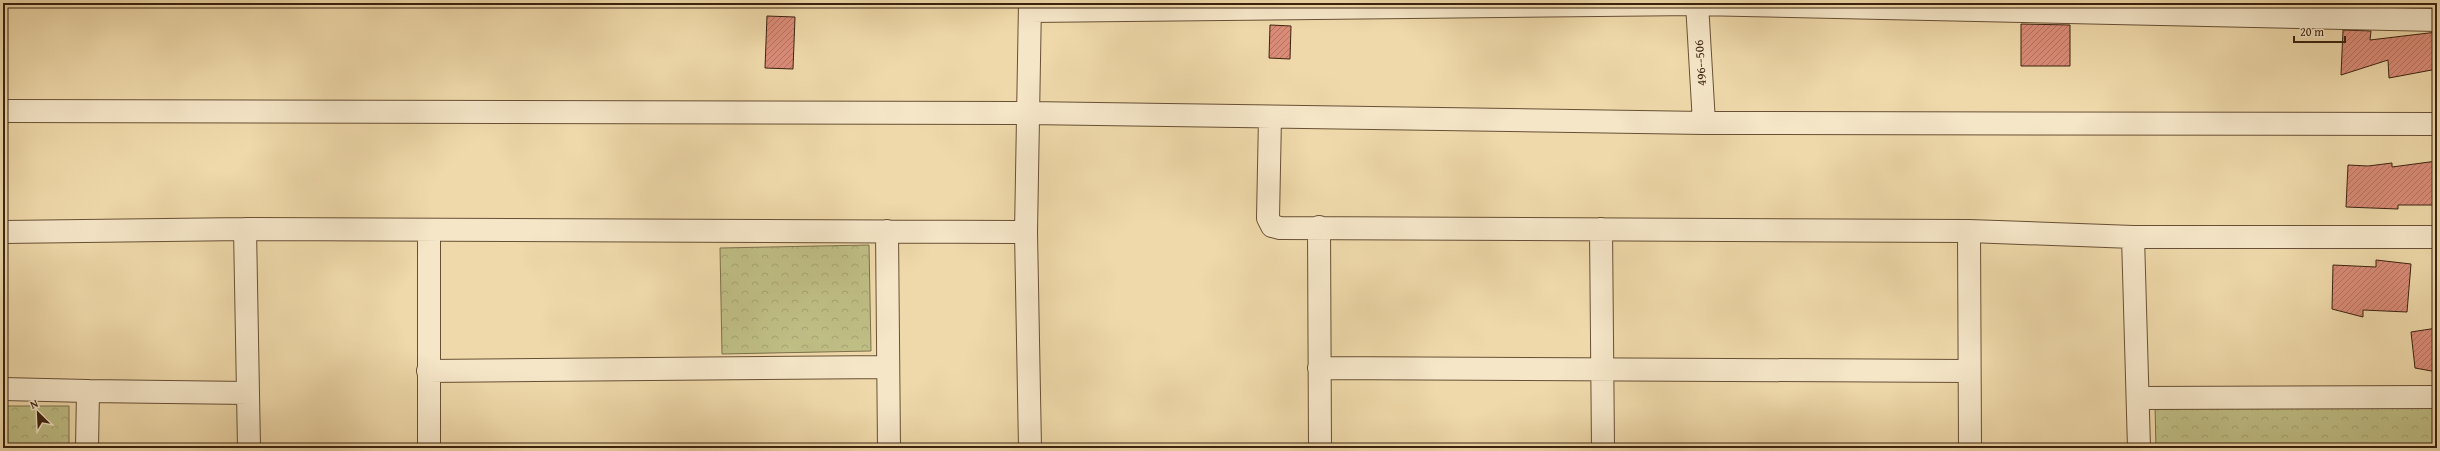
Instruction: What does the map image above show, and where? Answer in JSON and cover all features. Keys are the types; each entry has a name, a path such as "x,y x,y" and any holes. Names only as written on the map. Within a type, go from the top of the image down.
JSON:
{"street":[{"path":"1030,448 1026,232 1030,7 1697,4 2379,11 2437,20"},
{"name":"496--506","path":"1697,4 1704,123"},
{"path":"3,111 1028,113 1704,123 2437,124"},
{"path":"1270,117 1268,218 1272,226 1280,228 1969,231 2133,237 2437,237"},
{"path":"1319,227 1320,448"},
{"path":"3,232 245,229 1026,232"},
{"path":"245,229 249,448"},
{"path":"1601,229 1603,448"},
{"path":"429,230 429,448"},
{"path":"887,231 889,448"},
{"path":"1969,231 1970,448"},
{"path":"2133,237 2139,448"},
{"path":"428,371 888,367"},
{"path":"1319,368 1602,371 1969,371"},
{"path":"3,389 248,393"},
{"path":"87,448 88,391"},
{"path":"2138,398 2437,397"}],"green space":[{"path":"869,245 871,351 722,354 720,248"},
{"path":"3,406 69,406 69,448 3,448"},
{"path":"2155,406 2437,406 2437,448 2156,448"}],"building":[{"path":"767,16 795,17 793,69 765,68"},
{"path":"2021,24 2070,25 2070,66 2021,66"},
{"path":"1270,25 1291,26 1290,59 1269,58"},
{"path":"2343,30 2371,31 2370,40 2437,32 2437,69 2389,78 2388,60 2341,75"},
{"path":"2437,161 2437,205 2398,205 2398,209 2346,207 2348,165 2368,166 2392,163 2392,167"},
{"path":"2376,260 2411,264 2407,312 2363,310 2363,317 2332,309 2333,265 2376,267"},
{"path":"2437,328 2437,372 2415,368 2411,332"}]}
